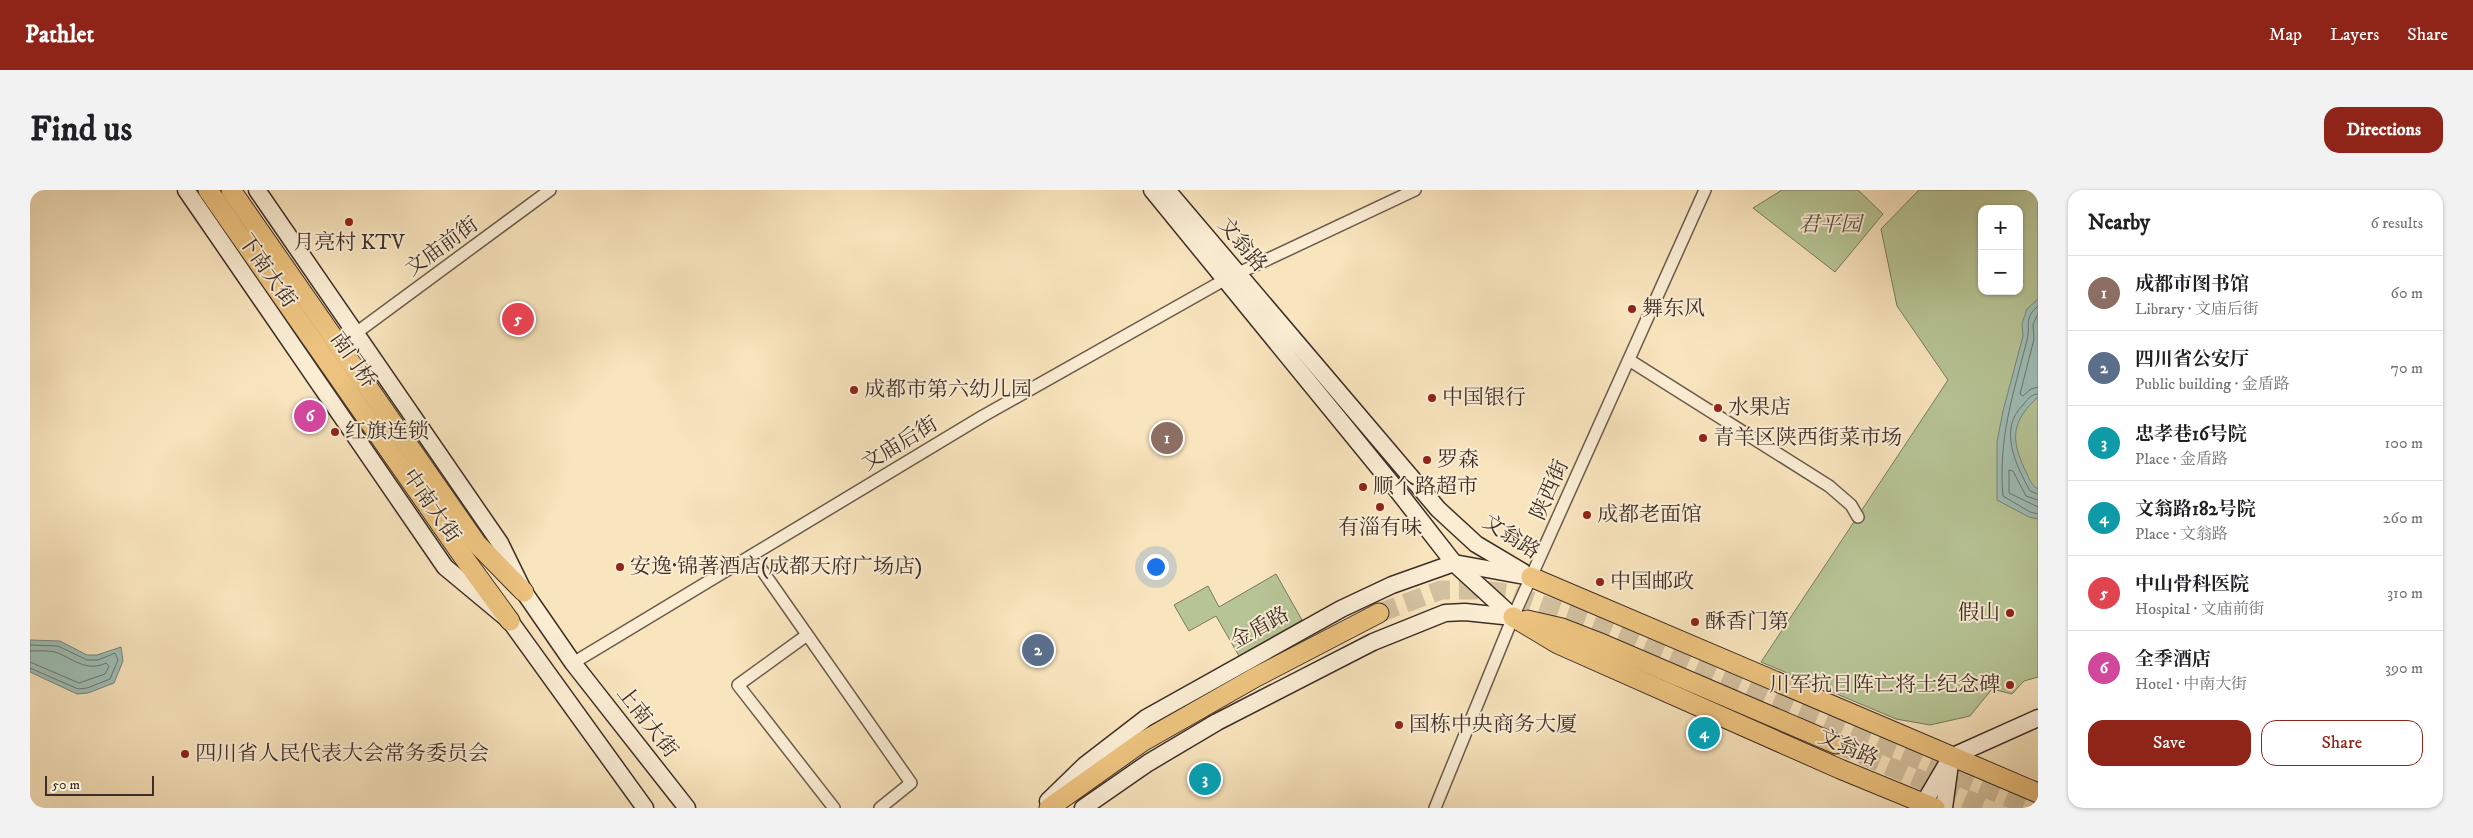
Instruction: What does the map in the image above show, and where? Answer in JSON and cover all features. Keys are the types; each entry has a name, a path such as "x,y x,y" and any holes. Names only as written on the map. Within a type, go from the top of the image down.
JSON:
{"main road":[{"name":"下南大街","path":"186,190 314,377"},
{"name":"南门桥","path":"208,190 462,555"},
{"name":"南门桥","path":"230,190 477,544"},
{"name":"下南大街","path":"257,190 356,333"},
{"name":"文翁路","path":"1152,190 1438,509 1476,544 1531,578 2038,793"},
{"name":"文翁路","path":"1167,190 1232,277 1454,563 1513,617 1558,644 1926,807"},
{"name":"中南大街","path":"356,333 500,543 524,592 573,663"},
{"name":"中南大街","path":"314,377 446,567 510,621"},
{"name":"中南大街","path":"477,544 524,592"},
{"name":"中南大街","path":"462,555 645,808"},
{"path":"1454,563 1531,578"},
{"name":"金盾路","path":"1042,808 1085,765 1146,718 1341,609 1392,585 1454,563"},
{"path":"1083,808 1148,763 1217,722 1373,642 1445,613 1465,612 1513,617"},
{"name":"金盾路","path":"1049,808 1142,742 1256,677 1379,613"},
{"name":"文翁路","path":"1513,617 1562,628 1598,642 1836,744"},
{"name":"上南大街","path":"573,663 687,808"},
{"path":"1926,807 1950,757 2038,718"},
{"path":"1944,808 1950,757"}],"street":[{"name":"文庙前街","path":"356,333 550,190"},
{"name":"文庙后街","path":"573,663 983,416 1232,277 1415,190"},
{"name":"陕西街","path":"1436,808 1513,617 1704,190"},
{"path":"1628,360 1829,486 1850,505 1858,517"},
{"path":"752,556 911,783 880,808"},
{"path":"807,635 738,685 834,808"}],"green space":[{"name":"君平园","path":"1782,190 1858,190 1883,214 1835,272 1753,208"},
{"path":"1919,190 2038,190 2038,677 2024,681 2012,694 1992,689 1970,716 1930,725 1896,719 1761,662 1948,380 1897,306 1881,229"},
{"path":"1276,574 1302,620 1239,656 1216,616 1189,631 1174,605 1208,586 1219,607"}],"water":[{"path":"2038,299 2038,397 2023,414 2016,431 2016,439 2020,459 2032,484 2038,489 2038,519 2029,517 1997,500 1997,442 2003,411 2023,336 2022,323 2027,309"},
{"path":"30,640 60,641 87,655 97,655 121,647 123,661 114,683 88,693 77,694 30,672"}],"tunnel":[{"path":"1379,613 1441,590 1482,590 1509,593 1586,620 2033,808"},
{"path":"1836,744 1988,808"}],"place":[{"name":"月亮村 KTV","path":"349,222"},
{"name":"舞东风","path":"1632,309"},
{"name":"中山骨科医院","path":"518,319"},
{"name":"成都市第六幼儿园","path":"854,390"},
{"name":"中国银行","path":"1432,398"},
{"name":"水果店","path":"1718,408"},
{"name":"全季酒店","path":"310,416"},
{"name":"红旗连锁","path":"335,432"},
{"name":"成都市图书馆","path":"1167,438"},
{"name":"青羊区陕西街菜市场","path":"1703,438"},
{"name":"罗森","path":"1427,460"},
{"name":"顺个路超市","path":"1363,487"},
{"name":"有淄有味","path":"1380,507"},
{"name":"成都老面馆","path":"1587,515"},
{"name":"安逸·锦著酒店(成都天府广场店)","path":"620,567"},
{"name":"中国邮政","path":"1600,582"},
{"name":"假山","path":"2010,613"},
{"name":"酥香门第","path":"1695,622"},
{"name":"四川省公安厅","path":"1038,650"},
{"name":"川军抗日阵亡将士纪念碑","path":"2010,685"},
{"name":"国栋中央商务大厦","path":"1399,725"},
{"name":"文翁路182号院","path":"1704,733"},
{"name":"四川省人民代表大会常务委员会","path":"185,754"},
{"name":"忠孝巷16号院","path":"1205,779"}]}
